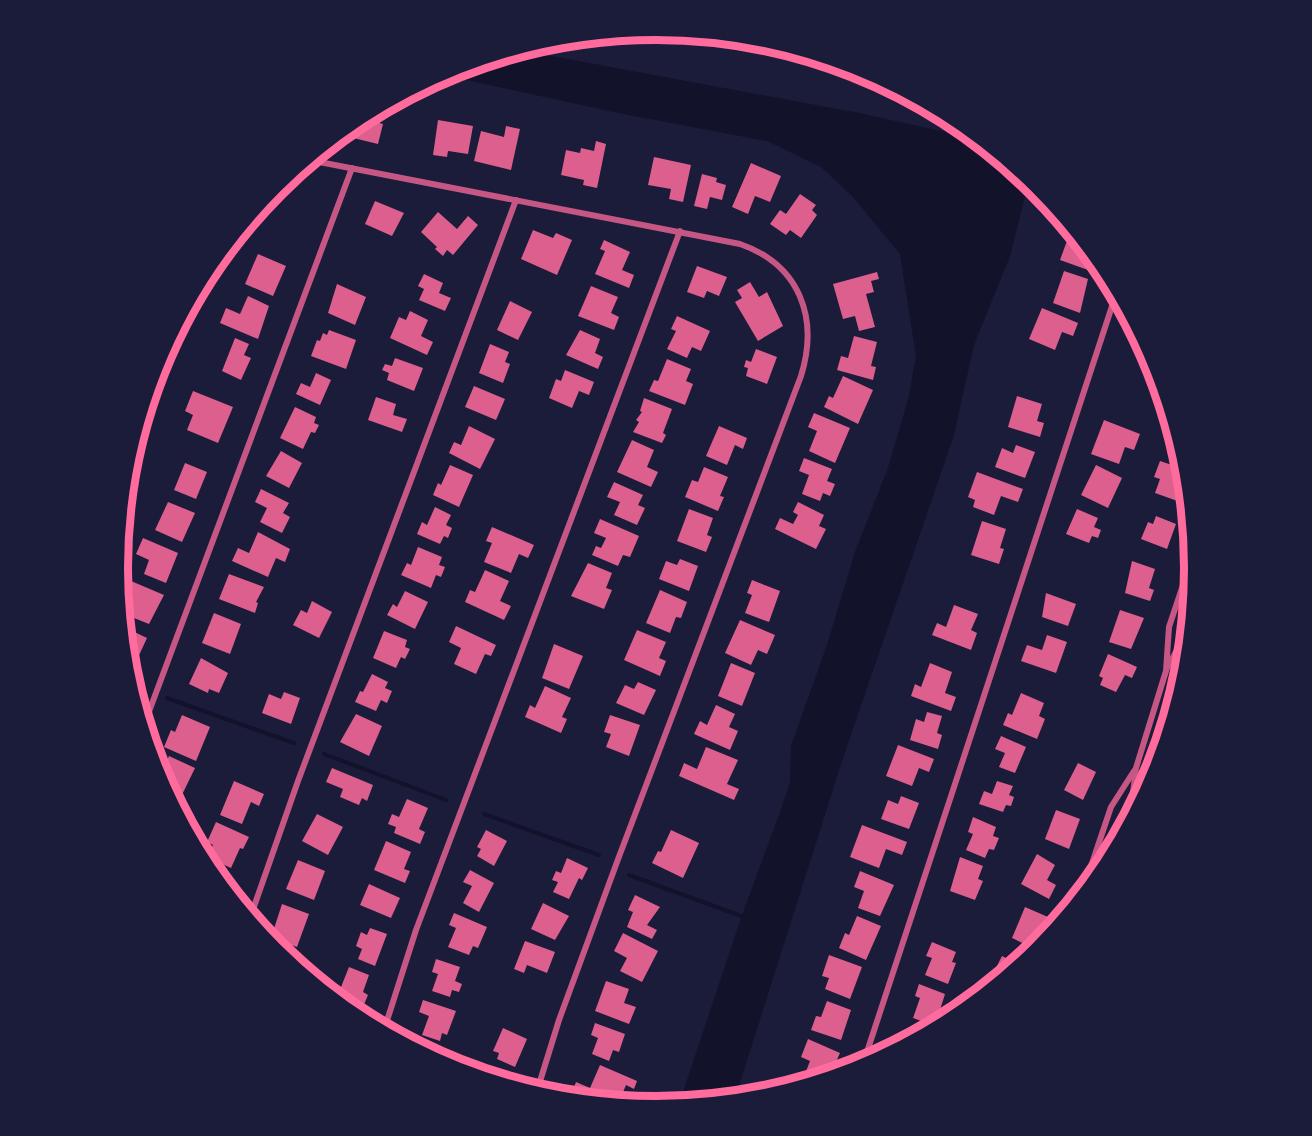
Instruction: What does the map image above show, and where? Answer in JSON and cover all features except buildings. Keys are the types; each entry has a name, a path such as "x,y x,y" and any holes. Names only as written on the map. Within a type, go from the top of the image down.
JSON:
{"street":[{"path":"320,162 740,244 760,252 777,264 796,287 804,305 808,323 807,352 579,968 540,1082"},
{"path":"148,713 352,168"},
{"path":"253,909 302,770 516,200"},
{"path":"387,1022 416,930 680,231"},
{"path":"867,1051 1113,304"},
{"path":"1166,671 1169,627 1183,585"},
{"path":"1133,792 1136,768 1166,671 1176,652"},
{"path":"1091,866 1111,807 1136,768"}],"shaded area":[{"path":"539,54 859,113 956,134 1004,171 1025,191 1010,256 974,345 954,435 843,758 738,1089 691,1094 682,1095 741,918 790,782 791,746 827,645 855,552 888,468 909,396 916,356 900,254 852,196 821,167 767,141 623,114 460,79 486,68"}],"waterway":[{"path":"167,698 294,743"},
{"path":"324,754 446,800"},
{"path":"484,814 599,855"},
{"path":"629,875 741,916"}]}
